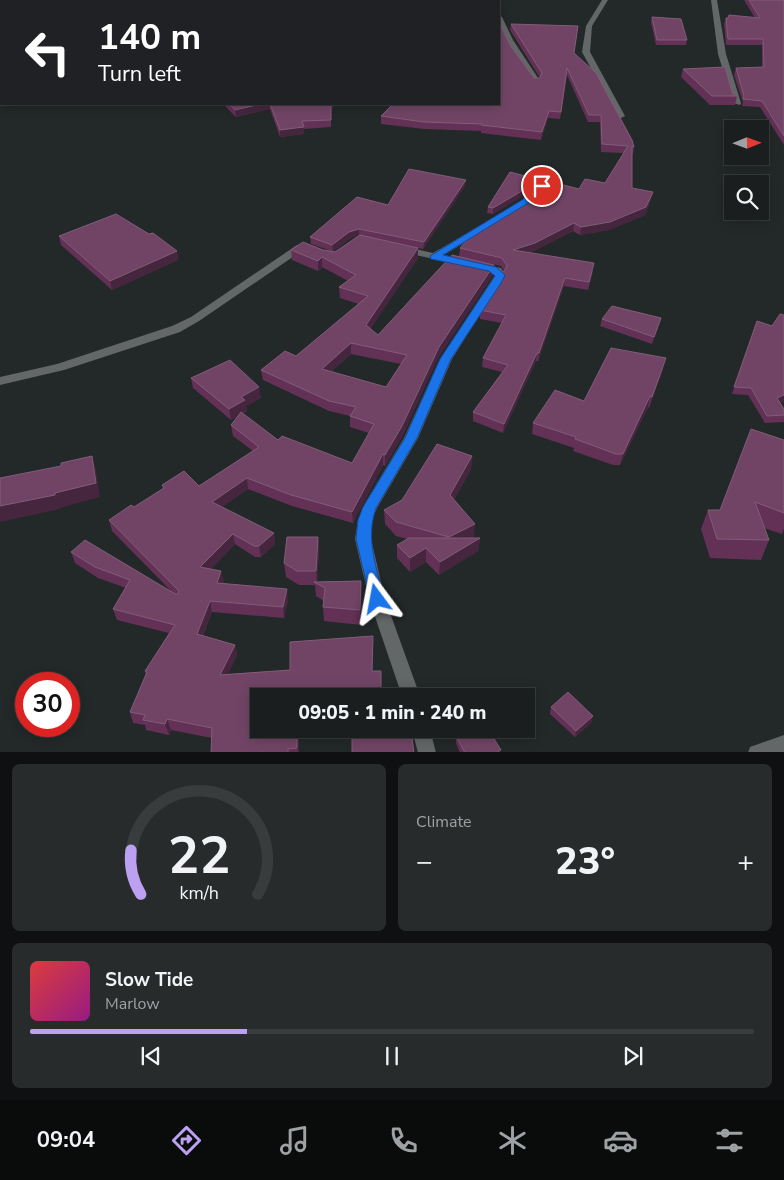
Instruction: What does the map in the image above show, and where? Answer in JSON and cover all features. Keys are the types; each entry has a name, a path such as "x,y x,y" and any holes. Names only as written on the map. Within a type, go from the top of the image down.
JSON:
{"street":[{"path":"606,0 589,26 586,52 621,116"},
{"path":"714,0 722,54 737,103"},
{"path":"500,19 509,40 536,81"},
{"path":"435,256 494,221"},
{"path":"0,381 60,367 176,329 195,320 302,247 314,250"},
{"path":"393,247 492,269 500,275 446,359 411,438 370,507 365,520 363,539 377,599 408,688"},
{"path":"423,738 427,752"},
{"path":"756,752 784,744"}],"building":[{"path":"749,0 784,0 784,136 762,101 743,99 744,96 736,68 764,67 763,39 728,39 726,18 729,15 760,18"},
{"path":"652,17 681,19 687,40 657,40"},
{"path":"500,24 510,45 534,78 540,78 542,73 511,24 578,26 574,53 596,73 632,140 634,147 632,146 632,188 653,192 646,207 610,222 581,227 574,223 535,243 513,250 594,263 589,282 565,278 539,353 537,353 504,424 473,412 508,365 483,358 506,315 480,310 507,266 502,258 460,248 478,228 530,197 548,181 579,189 585,179 605,183 628,146 602,144 601,115 589,115 567,68 561,112 549,111 542,132 482,124 424,122 381,116 392,105 500,105"},
{"path":"725,67 733,95 737,96 712,96 683,69"},
{"path":"230,105 257,105 235,110"},
{"path":"270,105 331,105 331,120 302,121 304,127 280,130"},
{"path":"409,169 466,180 424,242 359,229 349,232 332,245 310,237 357,197 388,205"},
{"path":"510,172 537,179 522,191 493,208 488,207"},
{"path":"116,214 149,234 153,233 177,251 110,281 59,236"},
{"path":"360,235 418,248 366,325 378,335 452,255 494,265 439,347 402,426 385,455 383,454 352,512 291,495 247,478 212,502 274,533 259,546 254,546 233,534 200,567 221,571 217,583 287,589 283,607 210,601 197,634 235,645 220,675 290,670 290,642 373,636 372,671 381,671 381,688 250,688 250,738 297,738 297,748 288,749 288,752 211,752 212,728 167,719 165,724 143,720 145,715 130,712 147,672 145,671 175,625 113,609 130,580 95,567 71,552 85,540 177,595 179,591 109,520 131,505 134,507 164,488 162,485 184,471 199,486 259,447 231,425 241,412 278,440 282,436 352,463 374,424 350,416 356,407 329,401 261,370 285,351 296,356 368,296 339,287 356,275 322,257 318,261 291,250 303,242 323,250 335,252","holes":["351,343 407,355 386,387 322,369"]},
{"path":"612,306 661,318 654,337 602,319"},
{"path":"780,314 784,315 784,395 777,398 784,409 784,415 767,416 751,388 734,387 757,321 772,326"},
{"path":"611,348 666,358 652,397 650,396 623,454 616,454 575,439 576,437 533,423 555,390 584,401"},
{"path":"230,360 259,387 241,397 245,400 229,409 191,378"},
{"path":"751,429 784,440 784,513 755,502 769,540 717,539 708,510 720,510"},
{"path":"437,444 472,456 450,495 475,524 449,537 396,522 384,510 402,500"},
{"path":"92,456 96,483 55,493 55,495 0,506 0,478 61,466 61,463"},
{"path":"287,537 318,537 316,571 297,571 284,563"},
{"path":"409,538 480,538 440,562 426,548 410,558 397,545"},
{"path":"361,581 360,610 323,607 325,588 314,582"},
{"path":"568,692 593,716 576,731 551,707"},
{"path":"352,738 412,738 414,752 352,752"},
{"path":"457,738 494,738 501,750 498,752 464,752"}],"route":[{"path":"377,599 363,539 365,520 370,507 411,438 446,359 500,275 496,270 435,256 525,201 542,186"}]}
